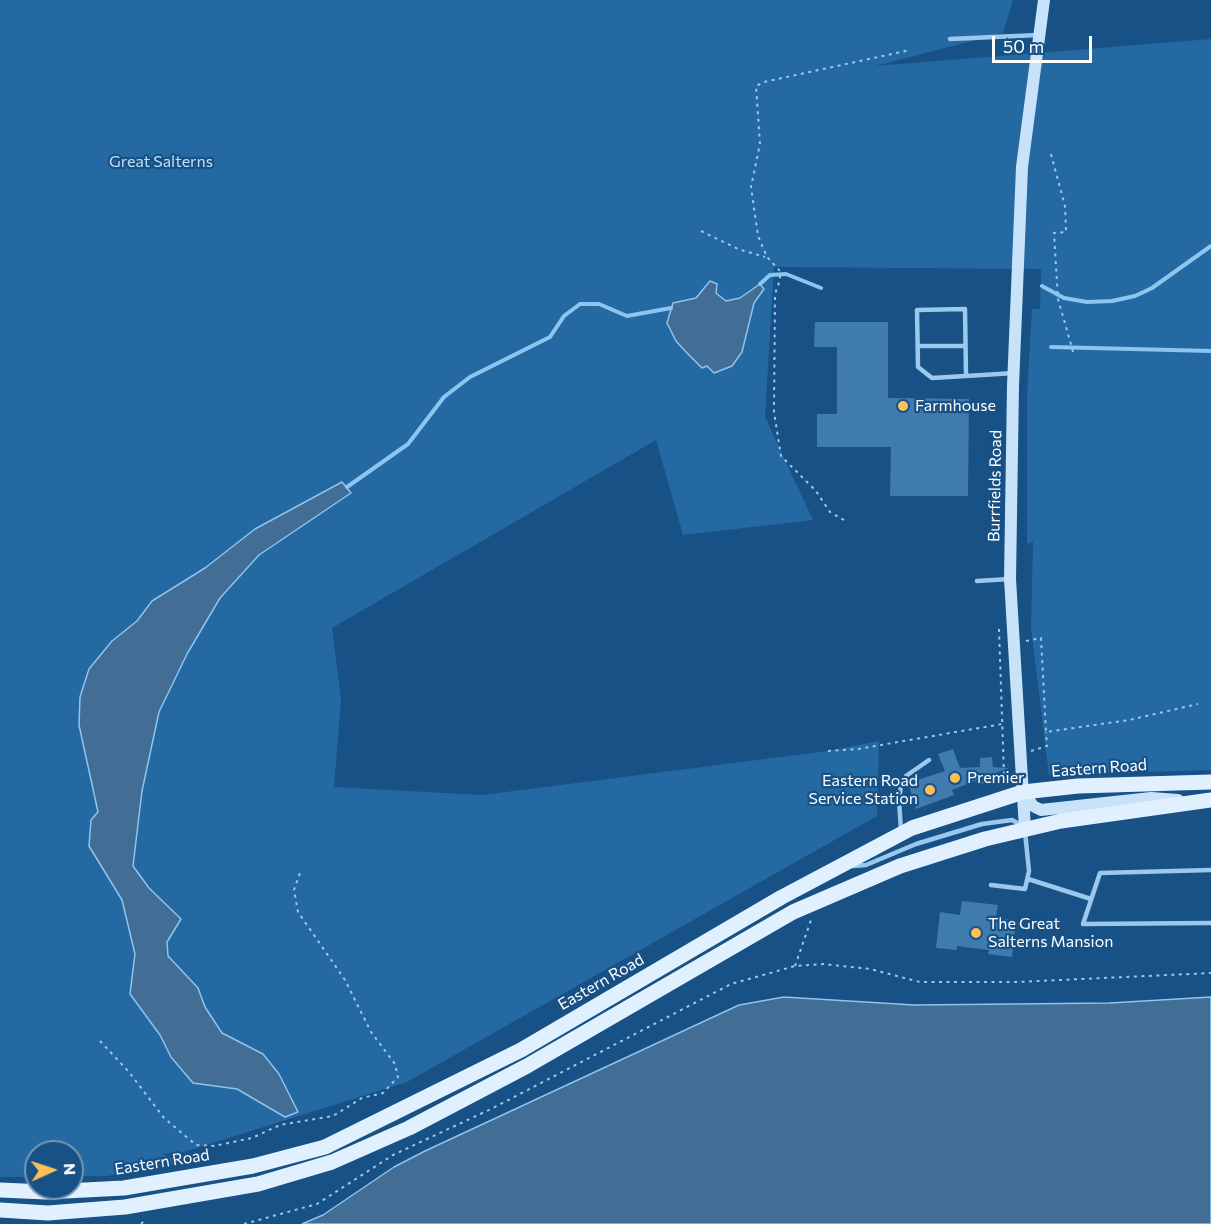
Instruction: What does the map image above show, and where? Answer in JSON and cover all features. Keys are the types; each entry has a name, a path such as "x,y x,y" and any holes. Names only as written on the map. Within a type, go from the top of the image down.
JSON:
{"main road":[{"name":"Eastern Road","path":"0,1190 46,1192 124,1188 253,1166 325,1147 521,1050 832,869 901,833 1023,792 1089,785 1211,782"},
{"path":"0,1210 48,1212 125,1207 258,1184 332,1162 409,1128 527,1066 794,912 900,866 1025,829 1061,821 1211,800"}],"street":[{"name":"Burrfields Road","path":"1025,829 1010,579 1013,373 1022,167 1044,0"},
{"path":"1023,792 1033,806 1041,810 1151,798 1194,801"}],"lane":[{"path":"950,39 1038,35"},
{"path":"966,376 964,309 917,310 918,367 933,378 966,376 1013,373"},
{"path":"918,346 965,346"},
{"path":"977,581 1010,579"},
{"path":"901,833 899,800 901,786 912,771 929,760"},
{"path":"832,869 866,864 916,844 1012,819 1025,829 1028,879 1025,889 991,885"},
{"path":"1211,870 1100,873 1083,924 1211,923"},
{"path":"1028,879 1091,899"}],"path":[{"path":"844,520 830,512 816,491 781,456 774,412 775,294 780,280 780,271 767,257 758,236 751,187 760,144 756,86 764,82 910,50"},
{"path":"1051,154 1065,206 1066,232 1054,233 1058,299 1074,355"},
{"path":"701,231 738,249 767,257"},
{"path":"1013,642 1041,638 1047,746 1020,755"},
{"path":"1046,732 1129,720 1198,704"},
{"path":"828,751 858,749 1002,724"},
{"path":"100,1041 129,1072 164,1118 196,1145 214,1146 252,1138 280,1125 333,1116 362,1098 383,1093 398,1077 395,1064 371,1032 345,980 298,912 294,890 300,873"},
{"path":"795,966 813,915"},
{"path":"244,1224 318,1204 393,1155 493,1108 731,984 795,966 823,964 870,969 920,982 1017,982 1211,973"}],"green space":[{"name":"Great Salterns","path":"0,0 1013,0 1003,33 875,66 1211,39 1211,770 1049,775 1031,628 1033,542 1027,544 1027,394 1032,309 1040,309 1041,269 774,267 765,417 813,520 683,535 656,440 332,628 341,699 334,787 482,795 828,751 879,741 877,816 407,1082 184,1152 162,1154 185,1163 107,1176 84,1176 84,1140 24,1140 24,1177 0,1177"}],"shaded area":[{"path":"710,281 717,284 716,293 726,301 740,298 760,284 764,289 754,303 742,352 732,366 714,373 707,366 702,368 687,353 676,341 667,323 673,303 696,298"},
{"path":"342,482 351,493 259,555 220,598 187,654 159,712 142,791 133,866 149,888 181,919 167,942 168,956 198,988 205,1007 222,1033 263,1054 279,1074 298,1112 285,1117 237,1089 193,1083 171,1057 160,1035 130,994 135,954 122,900 89,846 91,820 98,812 79,725 80,697 89,669 112,641 137,621 152,601 205,568 255,529"},
{"path":"784,997 914,1005 1110,1003 1211,997 1211,1224 302,1224 323,1215 394,1167 425,1151 739,1005"}],"building":[{"name":"Farmhouse","path":"815,322 888,322 888,398 969,399 968,496 890,496 891,447 817,447 817,414 837,414 837,347 814,347"},
{"path":"953,749 960,768 980,767 980,758 992,757 993,767 1009,768 993,774 994,783 981,784 980,779 952,790 954,795 916,809 908,783 945,771 938,754"},
{"name":"The Great Salterns Mansion","path":"962,901 998,905 996,918 1016,920 1012,957 988,954 989,950 957,946 957,950 936,948 940,912 960,915"}],"waterway":[{"path":"1042,286 1064,298 1087,302 1112,301 1135,296 1152,288 1211,246"},
{"path":"760,284 770,275 786,274 821,288"},
{"path":"347,487 408,444 444,397 470,377 550,337 564,316 580,304 599,304 627,316 671,308"},
{"path":"1051,347 1211,351"}],"place":[{"name":"Farmhouse","path":"903,406"},
{"name":"Premier","path":"955,778"},
{"name":"Eastern Road Service Station","path":"930,790"},
{"name":"The Great Salterns Mansion","path":"976,933"}]}
